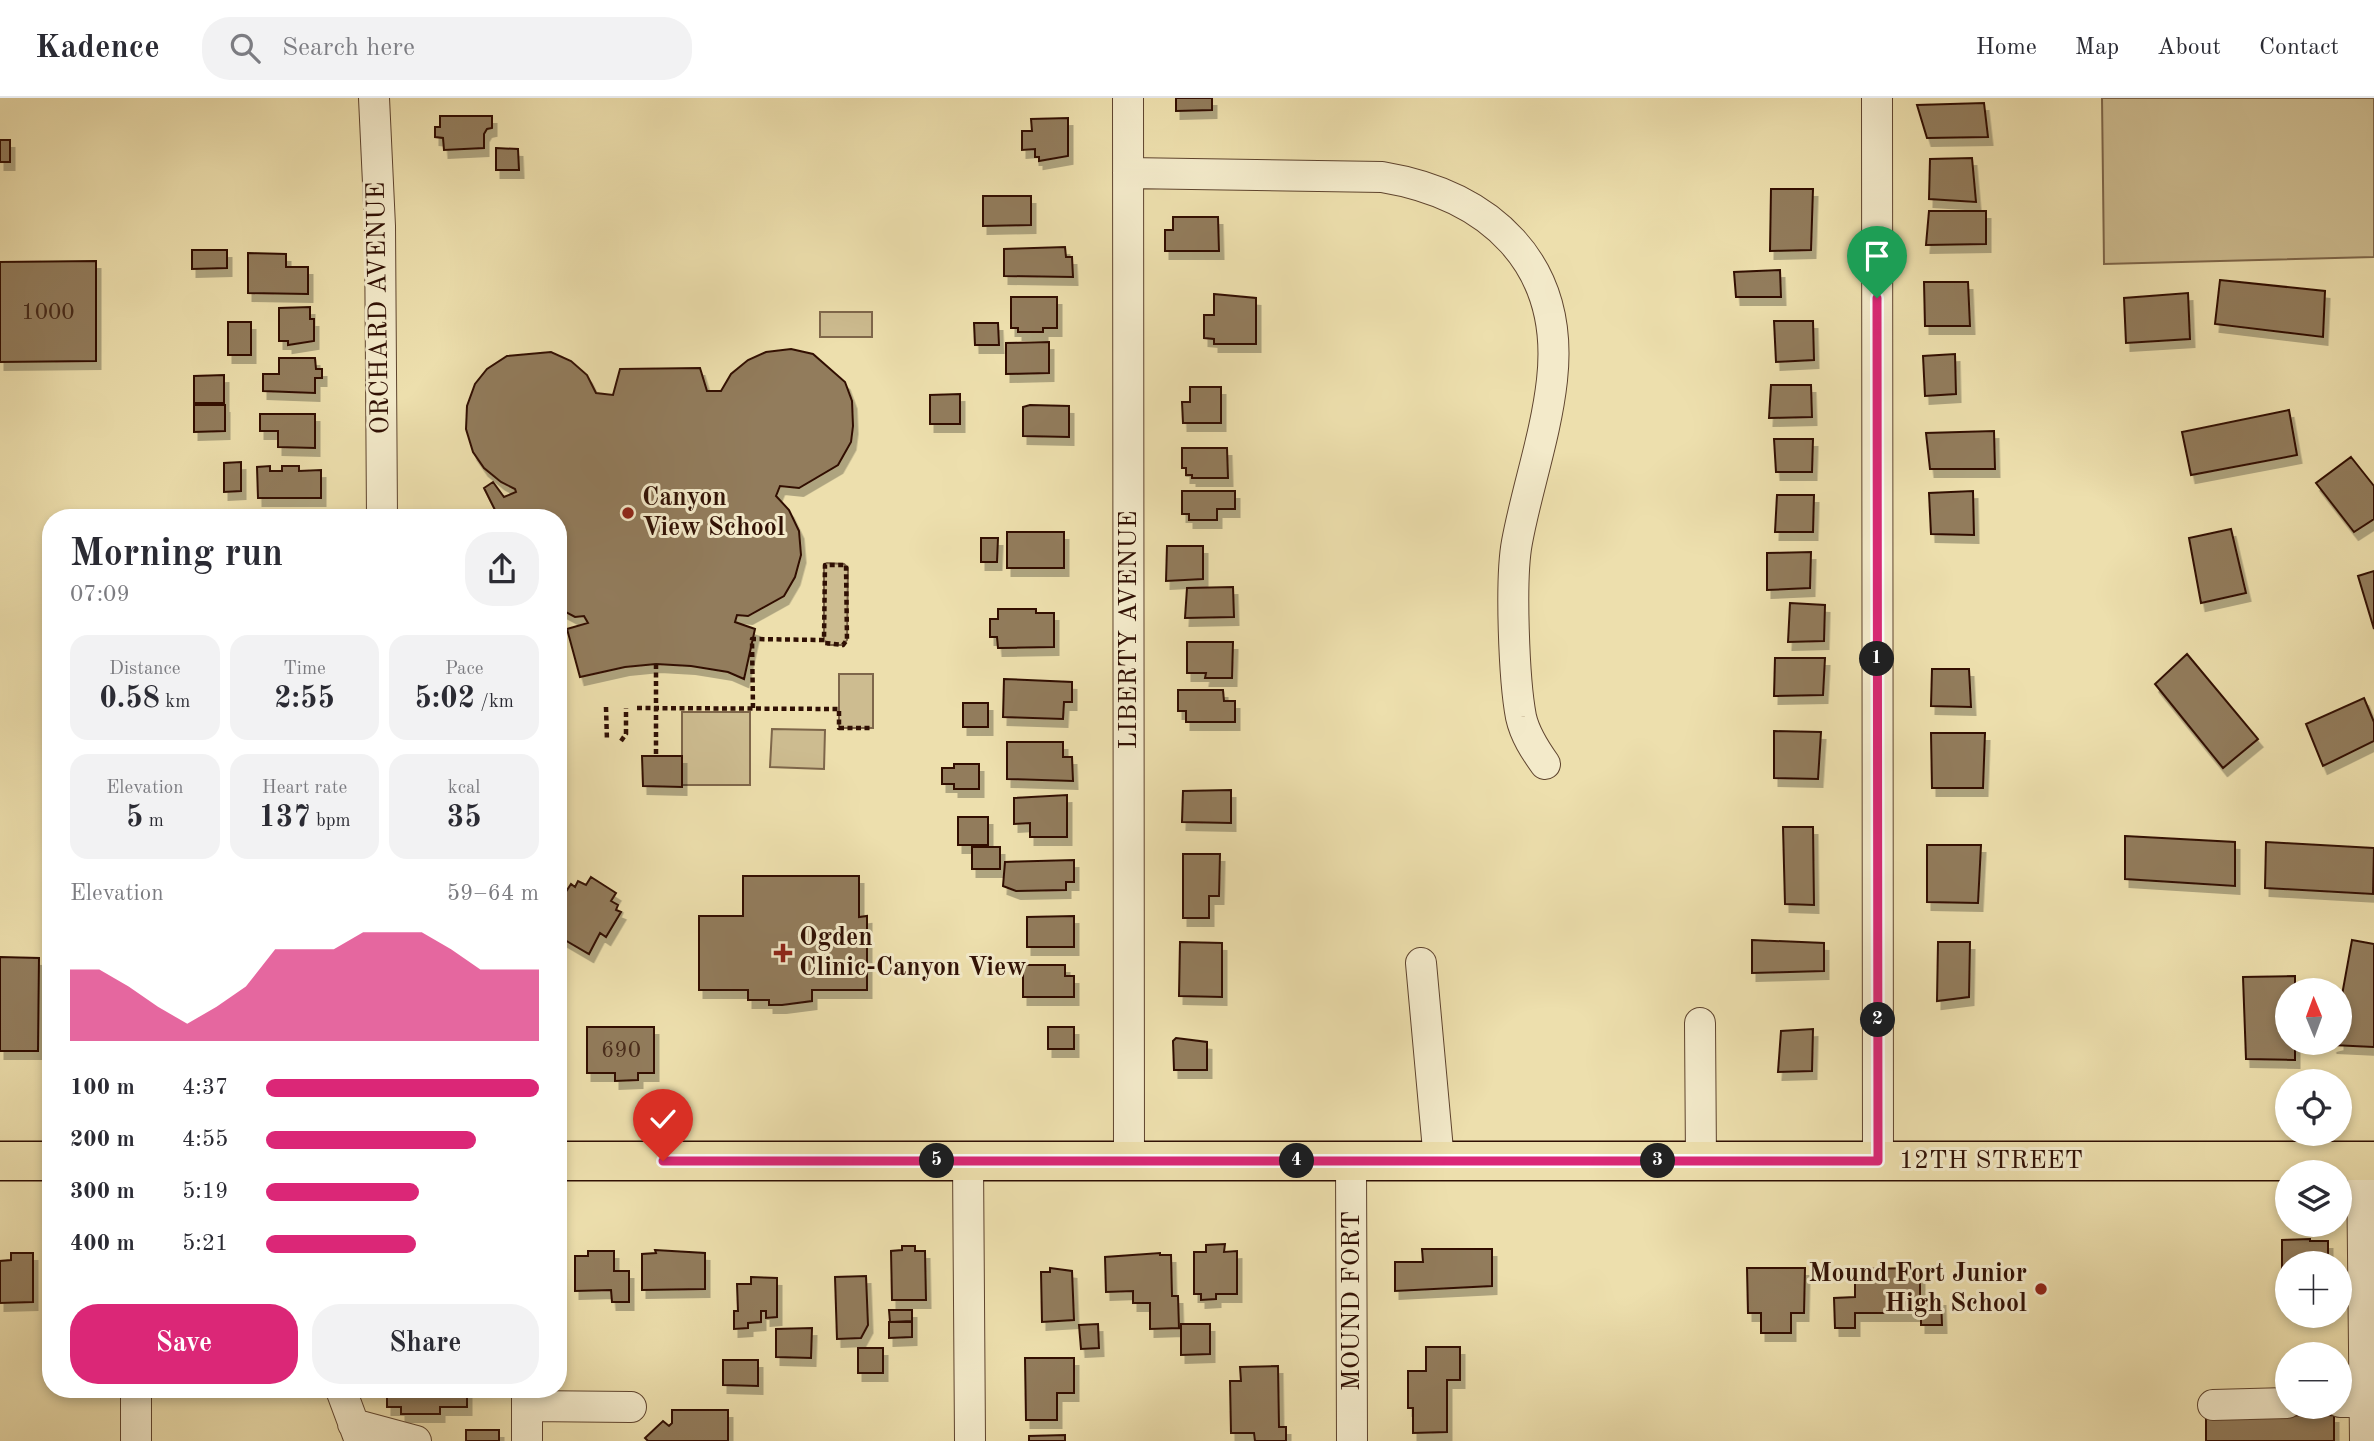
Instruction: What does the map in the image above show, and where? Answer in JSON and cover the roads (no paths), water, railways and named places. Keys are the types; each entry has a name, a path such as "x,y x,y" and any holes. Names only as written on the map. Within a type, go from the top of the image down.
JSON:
{"main road":[{"path":"0,1161 42,1161"},
{"name":"12TH STREET","path":"567,1161 2368,1161"}],"street":[{"name":"ORCHARD AVENUE","path":"374,98 380,226 382,509"},
{"name":"LIBERTY AVENUE","path":"1128,98 1129,1161"},
{"path":"1877,98 1878,1161"},
{"path":"1128,173 1382,177 1417,183 1457,200 1491,219 1530,262 1542,293 1552,335 1552,380 1516,545 1517,667 1521,718 1531,743 1545,764"},
{"path":"1420,963 1439,1161"},
{"path":"1700,1023 1701,1161"},
{"path":"968,1161 970,1441"},
{"name":"MOUND FORT","path":"1351,1161 1352,1441"},
{"path":"2365,1441 2352,1402 2369,1317 2368,1161"},
{"path":"136,1398 136,1441"},
{"path":"344,1398 356,1433 415,1441"},
{"path":"527,1441 527,1398 631,1407"},
{"path":"2213,1405 2275,1403"}],"place":[{"name":"Canyon View School","path":"628,513"},
{"name":"Ogden Clinic-Canyon View","path":"783,953"},
{"name":"Mound Fort Junior High School","path":"2041,1289"}]}
